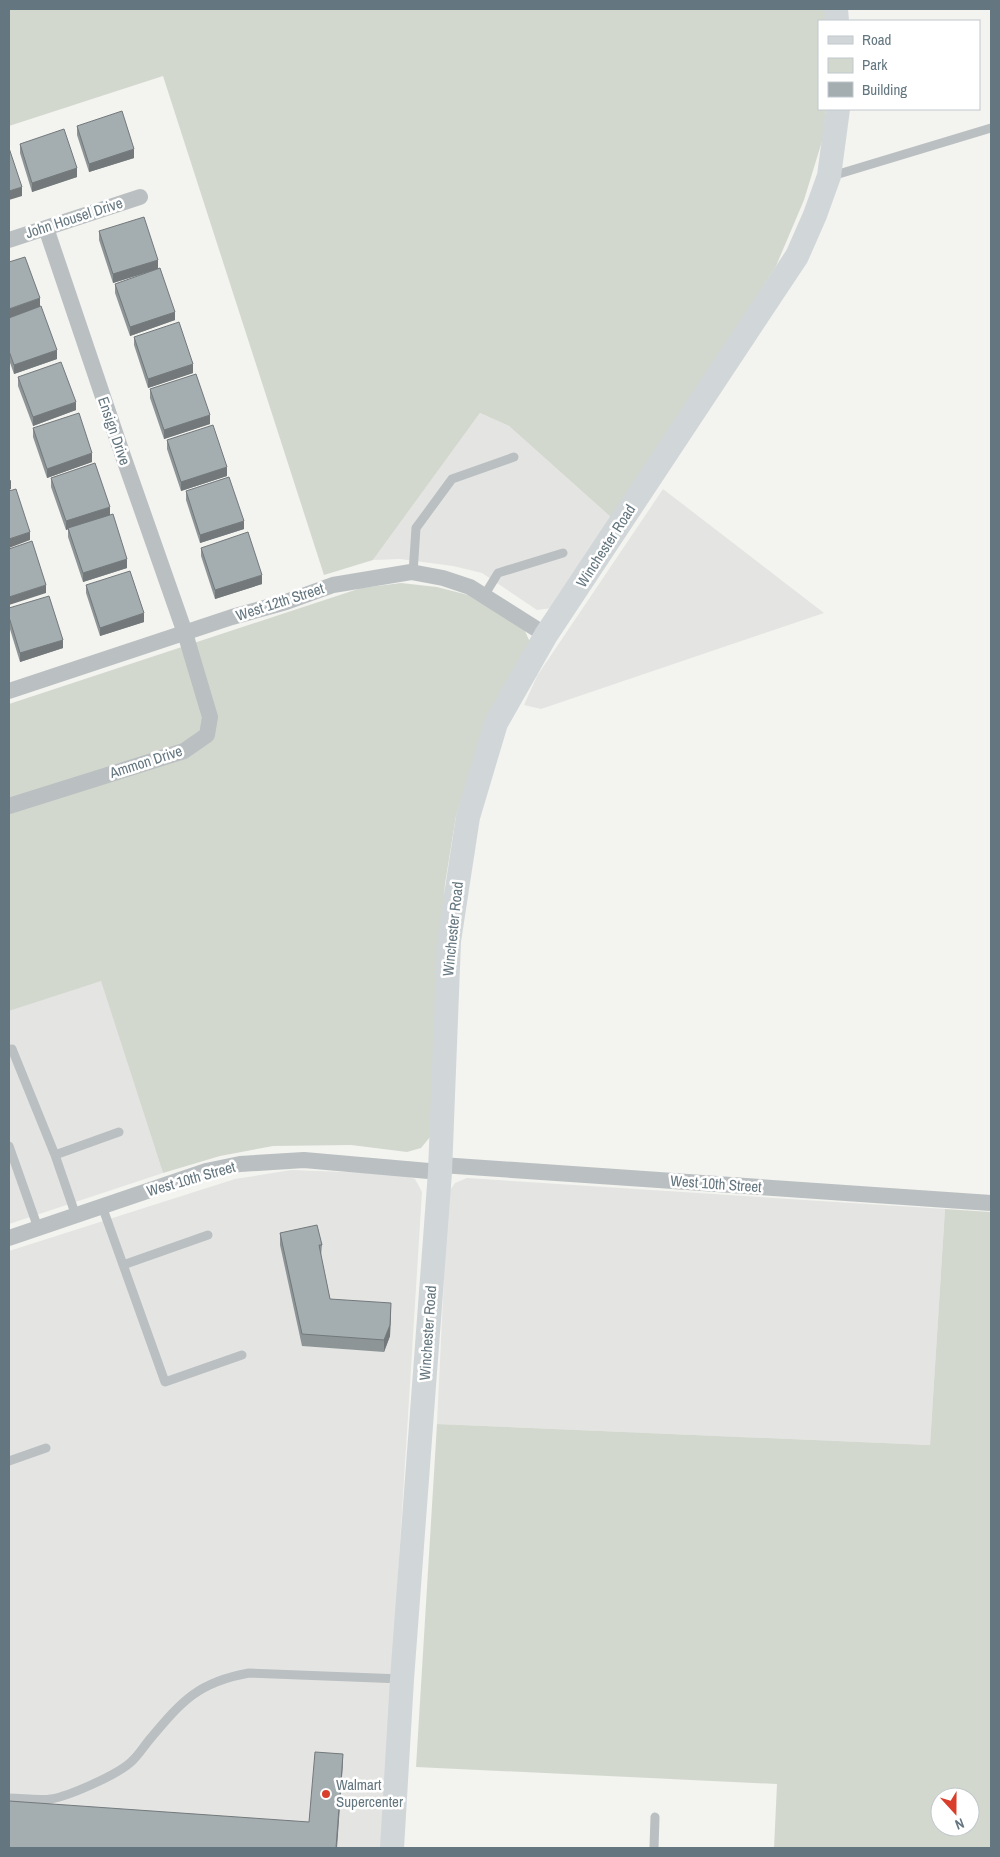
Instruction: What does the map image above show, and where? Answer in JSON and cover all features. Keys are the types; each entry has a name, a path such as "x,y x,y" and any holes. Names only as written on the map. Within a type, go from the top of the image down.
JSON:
{"street":[{"name":"Winchester Road","path":"392,1848 402,1679 440,1168 448,941 468,818 496,723 546,635 797,256 829,176 838,110"},
{"name":"John Housel Drive","path":"9,240 140,197"},
{"name":"Ensign Drive","path":"46,228 185,633"},
{"name":"West 12th Street","path":"9,692 333,585 413,573 448,579 470,587 546,635"},
{"name":"Ammon Drive","path":"9,806 184,751 207,735 210,717 185,633"},
{"name":"West 10th Street","path":"9,1238 206,1171 240,1164 304,1160 991,1203"}],"lane":[{"path":"829,176 991,128"},
{"path":"413,573 416,528 452,479 514,457"},
{"path":"484,596 498,573 563,553"},
{"path":"12,1048 55,1155 76,1216"},
{"path":"55,1155 119,1132"},
{"path":"9,1146 38,1228"},
{"path":"102,1206 165,1382 242,1355"},
{"path":"123,1266 208,1235"},
{"path":"9,1461 46,1448"},
{"path":"9,1798 51,1799 110,1776 131,1762 164,1722 190,1695 208,1684 231,1676 249,1672 402,1679"},
{"path":"654,1848 655,1817"}],"shaded area":[{"path":"480,413 509,426 613,519 552,608 537,610 482,573 453,566 400,559 373,560"},
{"path":"663,489 824,613 541,709 524,705 537,676"},
{"path":"101,980 163,1173 9,1224 9,1011"},
{"path":"291,1170 399,1174 415,1179 422,1192 381,1848 9,1848 9,1251 235,1179"},
{"path":"467,1178 945,1209 930,1445 437,1424 448,1193 455,1183"}],"green space":[{"path":"9,9 826,9 828,20 818,20 818,110 826,110 823,138 804,200 776,266 613,519 509,426 480,413 373,560 324,575 163,76 9,126"},
{"path":"401,583 437,587 468,595 524,629 530,642 474,758 456,816 445,884 437,983 430,1137 421,1148 407,1152 351,1145 273,1146 220,1156 163,1173 101,981 9,1011 9,704 361,588"},
{"path":"945,1209 991,1212 991,1848 774,1848 777,1784 416,1767 437,1424 930,1445"}],"building":[{"path":"122,111 134,149 89,164 77,126"},
{"path":"64,129 77,168 32,183 20,144"},
{"path":"9,148 22,187 9,191"},
{"path":"144,217 158,260 113,274 99,231"},
{"path":"25,257 40,298 9,309 9,262"},
{"path":"160,268 175,312 130,327 115,284"},
{"path":"41,306 57,350 14,365 9,351 9,318"},
{"path":"179,322 193,364 148,379 134,337"},
{"path":"61,362 76,402 33,417 18,377"},
{"path":"196,374 210,415 164,430 150,389"},
{"path":"79,413 92,453 47,469 33,428"},
{"path":"213,425 227,467 181,482 167,440"},
{"path":"95,463 110,507 66,521 51,478"},
{"path":"229,477 244,521 200,535 186,491"},
{"path":"16,489 30,532 9,539 9,491"},
{"path":"113,514 127,559 83,573 68,528"},
{"path":"248,532 262,575 215,590 201,548"},
{"path":"32,541 46,585 9,597 9,549"},
{"path":"130,571 144,613 100,628 86,585"},
{"path":"49,596 63,640 20,653 9,617 9,608"},
{"path":"317,1225 330,1299 391,1303 390,1325 384,1340 302,1334 280,1233"},
{"name":"Walmart Supercenter","path":"315,1752 343,1754 336,1848 9,1848 9,1801 309,1822"}],"place":[{"name":"Walmart Supercenter","path":"326,1794"}]}
